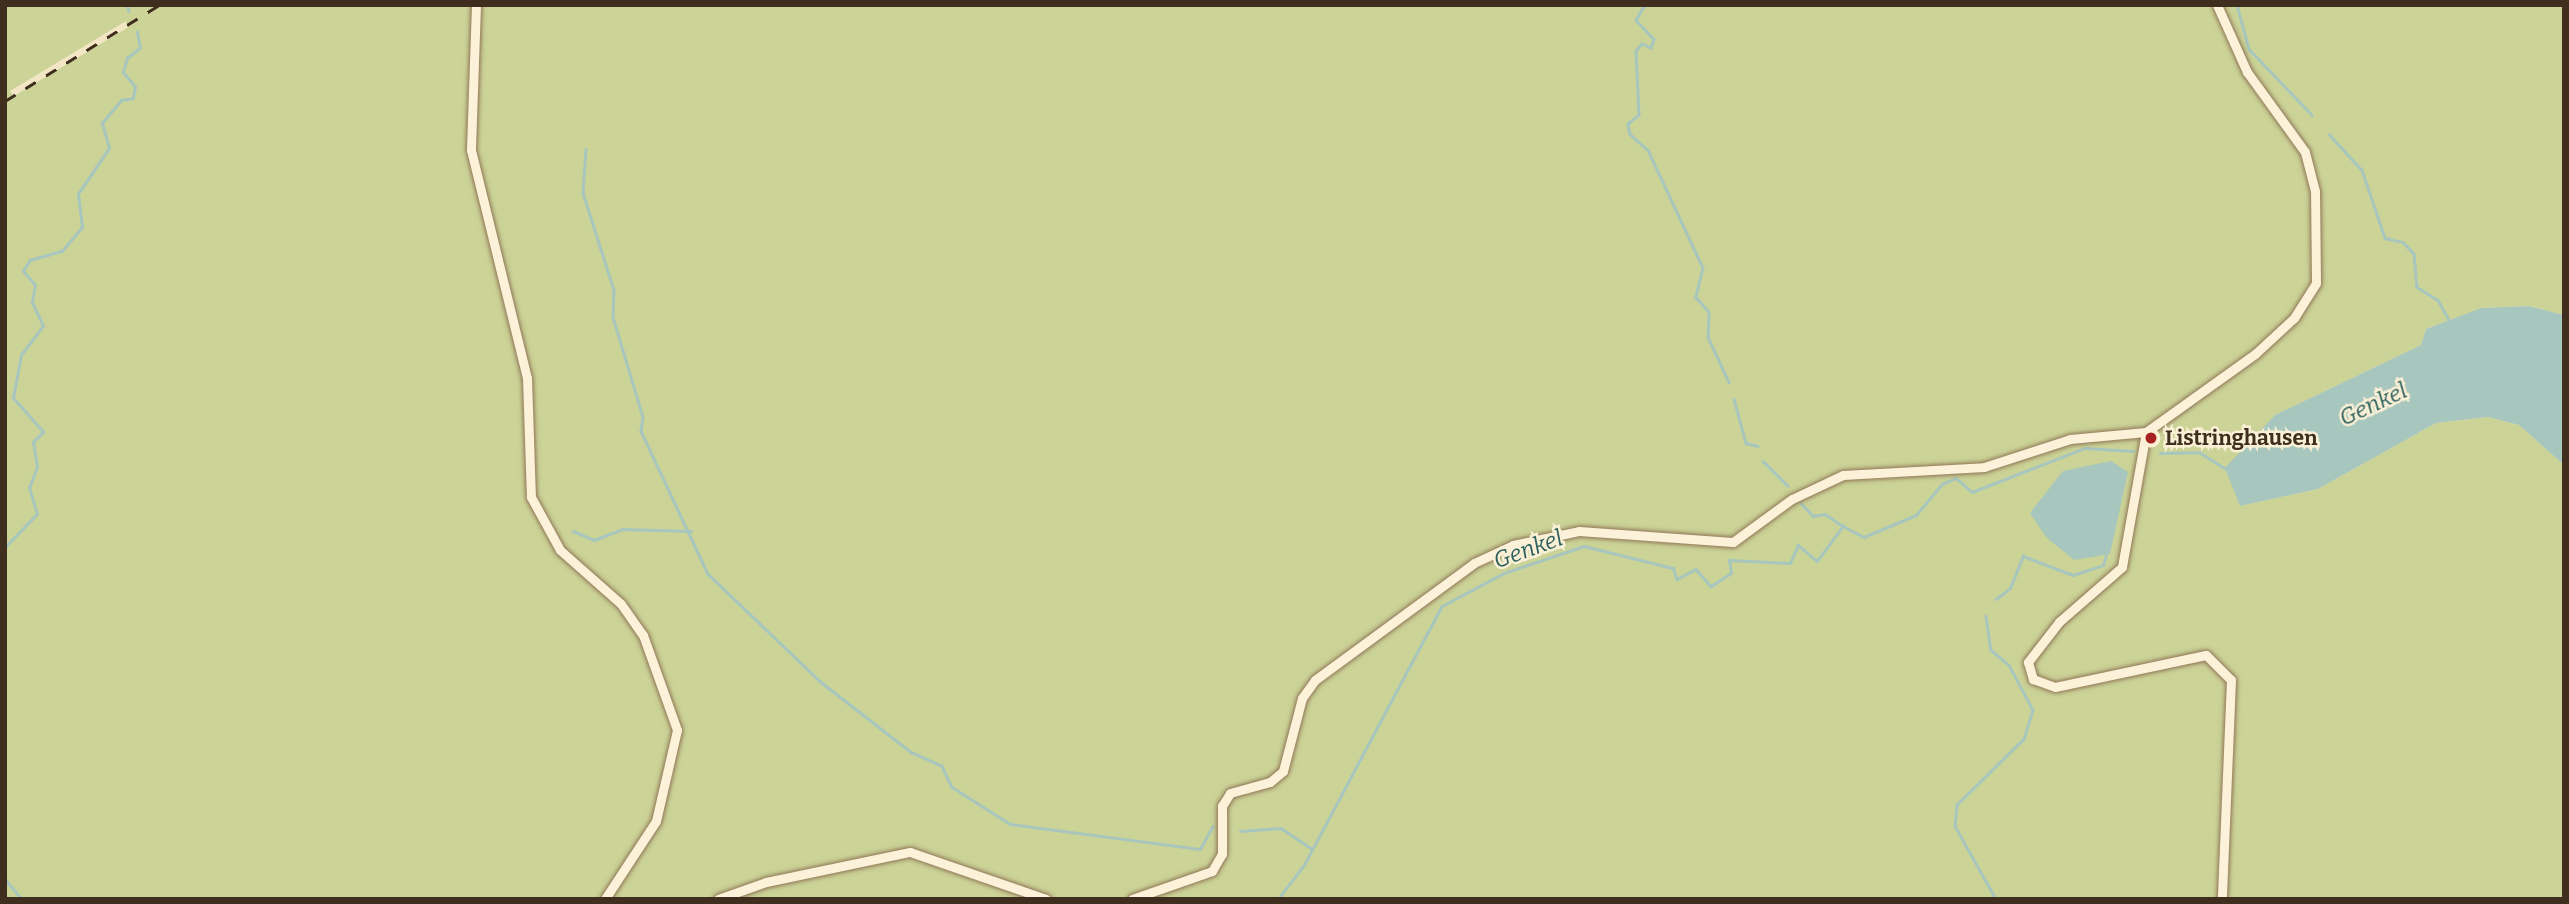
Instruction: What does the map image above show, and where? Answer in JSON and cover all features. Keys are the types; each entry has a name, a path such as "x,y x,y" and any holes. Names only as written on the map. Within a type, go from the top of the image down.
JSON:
{"street":[{"path":"475,5 471,150 527,378 531,497 560,550 621,604 643,635 677,730 656,821 605,899"},
{"path":"1132,899 1212,870 1223,854 1222,806 1230,793 1270,782 1283,771 1302,698 1315,680 1474,563 1513,545 1579,531 1733,542 1792,499 1843,475 1984,467 2070,439 2146,432 2255,354 2294,318 2316,283 2315,191 2305,152 2248,72 2217,5"},
{"path":"2146,432 2122,567 2059,622 2028,662 2033,679 2055,687 2206,655 2231,680 2222,899"},
{"path":"718,899 766,881 910,852 1046,899"}],"green space":[{"path":"5,5 474,5 468,150 525,378 530,498 558,552 619,605 641,636 675,731 654,820 602,899 5,899","holes":["126,21 127,28 14,96 10,91"]},
{"path":"478,5 2564,5 2564,315 2529,306 2481,308 2426,329 2421,345 2275,415 2240,506 2318,489 2436,423 2488,417 2519,425 2564,465 2564,899 1140,899 1202,876 1125,899 1055,898 910,850 715,899 607,899 658,820 673,775 679,728 644,634 562,549 535,495 530,380 473,150"},
{"path":"909,854 1038,899 723,899 766,883"}],"water":[{"path":"2529,306 2564,315 2564,465 2519,425 2488,417 2436,423 2318,489 2240,506 2225,468 2275,415 2421,345 2426,329 2481,308"},
{"path":"2111,461 2128,472 2110,554 2074,560 2046,537 2030,513 2063,471"}],"waterway":[{"name":"Genkel","path":"127,5 129,11"},
{"path":"1645,5 1636,20 1654,39 1651,48 1642,44 1636,51 1639,115 1628,124 1630,134 1648,150 1703,268 1696,297 1709,312 1708,337 1729,382"},
{"path":"2237,5 2249,49 2312,115"},
{"name":"Genkel","path":"5,547 37,514 29,488 37,467 33,442 43,432 13,398 21,355 43,326 32,302 35,285 23,271 30,260 62,251 82,227 78,194 109,148 102,123 121,100 133,98 135,87 123,72 127,58 140,48 137,32"},
{"path":"2329,134 2362,170 2385,238 2403,242 2414,254 2417,287 2438,300 2451,323"},
{"path":"586,149 583,193 614,290 613,317 643,417 641,431 708,574 821,682 911,752 942,766 952,787 1010,824 1200,849 1213,826"},
{"path":"1734,399 1746,443 1758,446"},
{"name":"Genkel","path":"1278,899 1304,865 1442,606 1504,573 1584,546 1673,568 1677,579 1696,569 1711,586 1731,573 1729,560 1790,563 1798,545 1817,561 1843,526 1864,537 1916,515 1942,484 1956,478 1972,492 2085,448 2133,451"},
{"name":"Genkel","path":"2160,453 2199,452 2225,468"},
{"path":"1763,461 1788,486"},
{"path":"1801,503 1813,516 1825,514 1843,526"},
{"path":"573,531 594,540 622,529 691,531"},
{"path":"1996,599 2010,588 2023,556 2073,575 2103,565 2106,555"},
{"path":"1986,616 1991,650 2009,665 2033,710 2024,739 1957,805 1955,826 1996,899"},
{"path":"1240,831 1281,828 1311,848"},
{"name":"Genkel","path":"5,879 22,899"}],"railway":[{"path":"5,101 159,5"}],"place":[{"name":"Listringhausen","path":"2151,438"}]}
